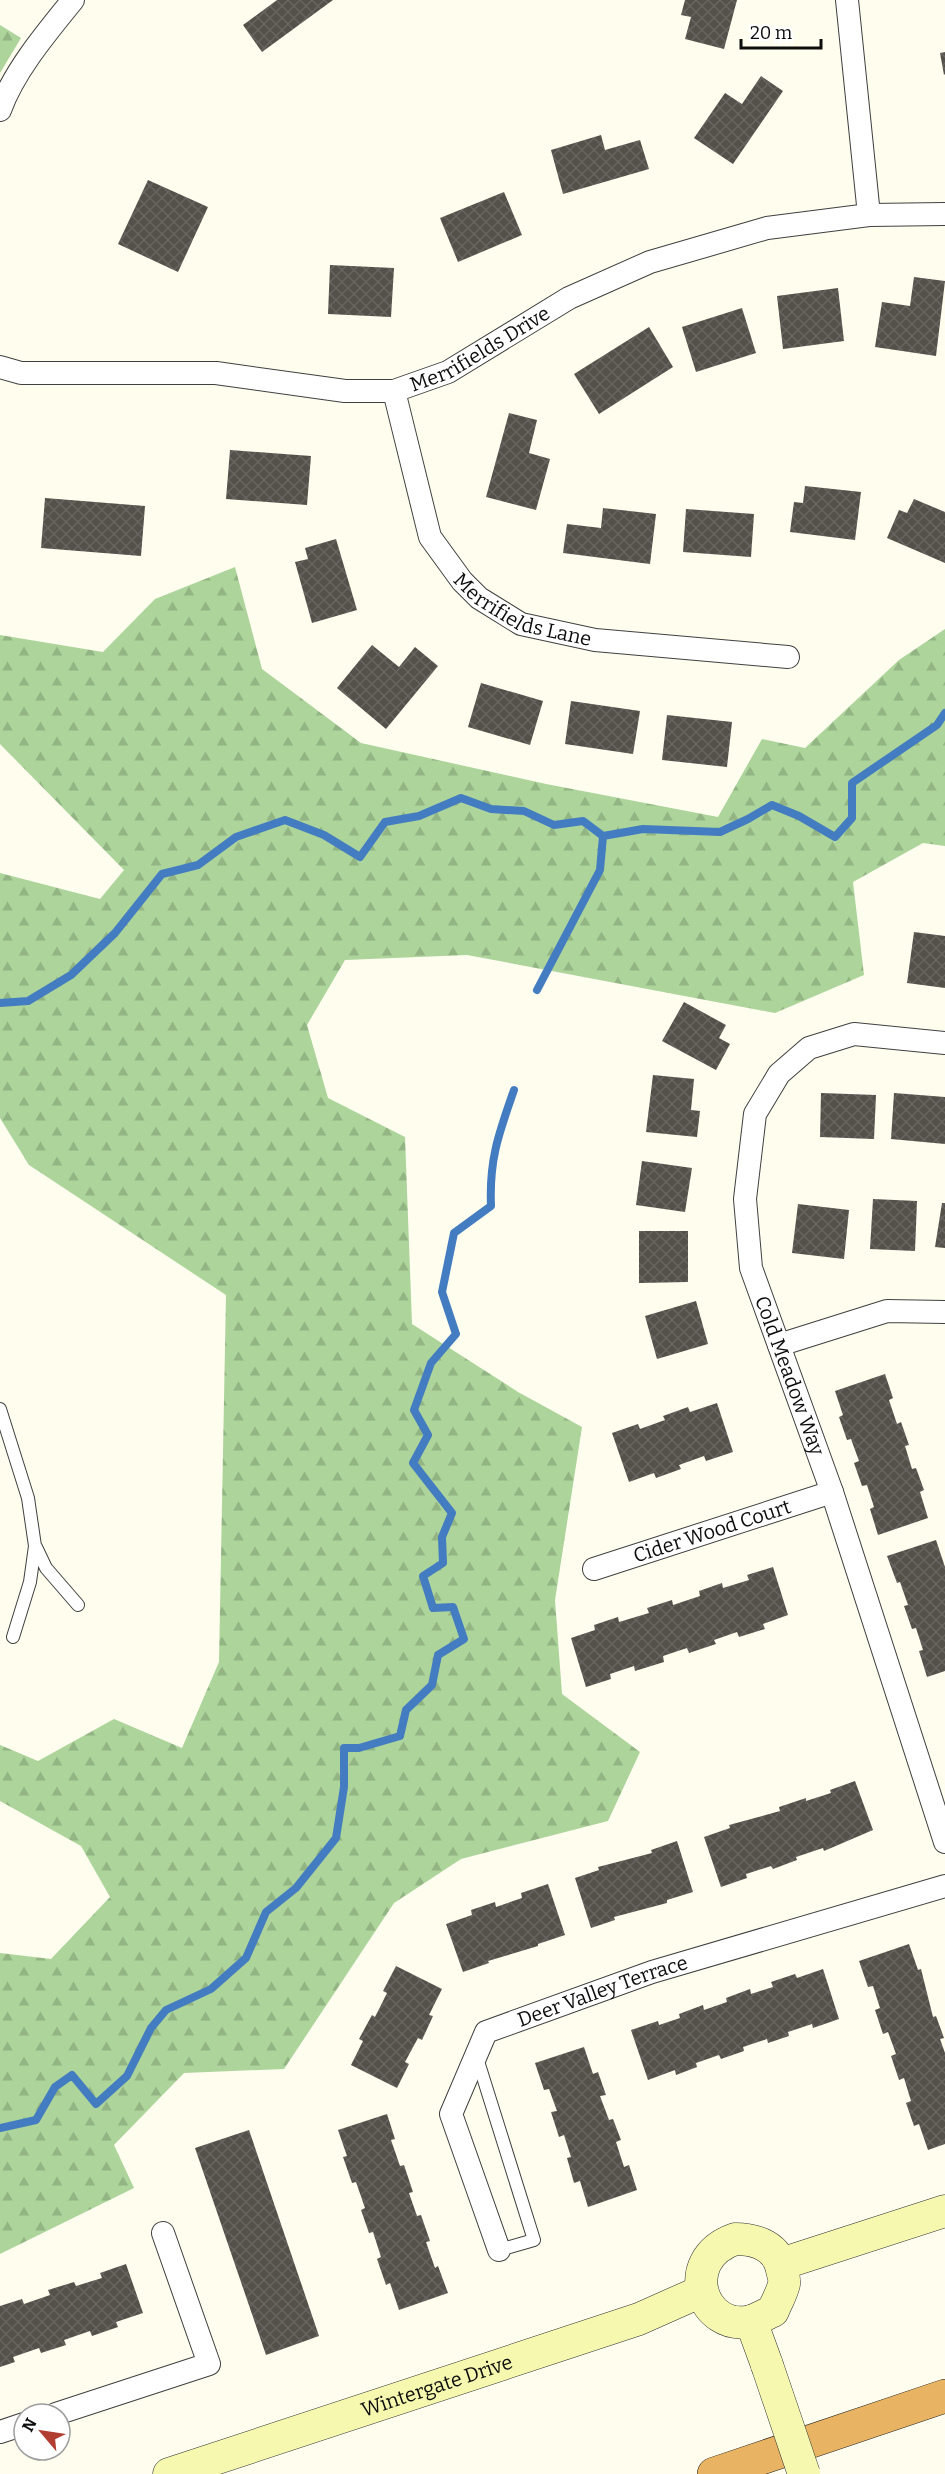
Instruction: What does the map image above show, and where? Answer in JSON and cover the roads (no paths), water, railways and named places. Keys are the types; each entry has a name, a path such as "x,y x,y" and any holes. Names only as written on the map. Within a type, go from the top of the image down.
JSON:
{"highway":[{"path":"714,2474 945,2396"}],"street":[{"path":"0,110 5,97 43,37 73,0"},
{"path":"847,0 869,215"},
{"name":"Merrifields Drive","path":"0,367 21,373 216,373 345,391 394,391 448,372 569,298 650,262 767,228 869,215 945,214"},
{"name":"Merrifields Lane","path":"394,391 430,537 462,581 480,598 521,624 595,640 788,657"},
{"name":"Cold Meadow Way","path":"945,1043 854,1034 809,1048 779,1074 755,1114 745,1199 751,1268 832,1492 945,1842"},
{"path":"779,1346 887,1311 945,1312"},
{"name":"Cider Wood Court","path":"594,1569 832,1492"},
{"name":"Deer Valley Terrace","path":"499,2250 451,2114 486,2032 652,1972 945,1886"},
{"path":"781,2264 945,2211"},
{"path":"72,2409 209,2364 163,2233"},
{"path":"742,2239 763,2243 774,2252 781,2264 784,2283 772,2311 751,2321 733,2321 718,2314 708,2304 702,2291 701,2277 704,2264 711,2252 722,2244 742,2239"},
{"name":"Wintergate Drive","path":"169,2474 639,2319 702,2291"},
{"path":"751,2321 804,2474"}],"lane":[{"path":"0,1409 28,1498 35,1546 45,1568 78,1605"},
{"path":"13,1637 30,1582 35,1546"},
{"path":"476,2055 534,2240 499,2250"}],"waterway":[{"path":"537,990 600,870 603,836 643,829 720,832 772,805 799,816 835,837 852,818 852,783 937,725 945,713"},
{"path":"0,1003 28,1001 71,975 115,933 162,874 198,865 236,837 285,820 324,835 360,857 385,822 419,816 461,798 491,809 524,811 554,825 583,821 603,836"},
{"path":"0,2128 36,2120 55,2087 72,2075 96,2104 127,2076 151,2028 166,2010 211,1989 246,1958 266,1912 296,1888 336,1838 344,1787 344,1748 359,1748 400,1736 406,1710 432,1685 438,1655 464,1639 453,1607 433,1608 423,1576 443,1563 442,1537 452,1513 413,1463 428,1435 414,1410 431,1363 456,1334 442,1292 454,1233 491,1206 493,1160 514,1090"}]}
